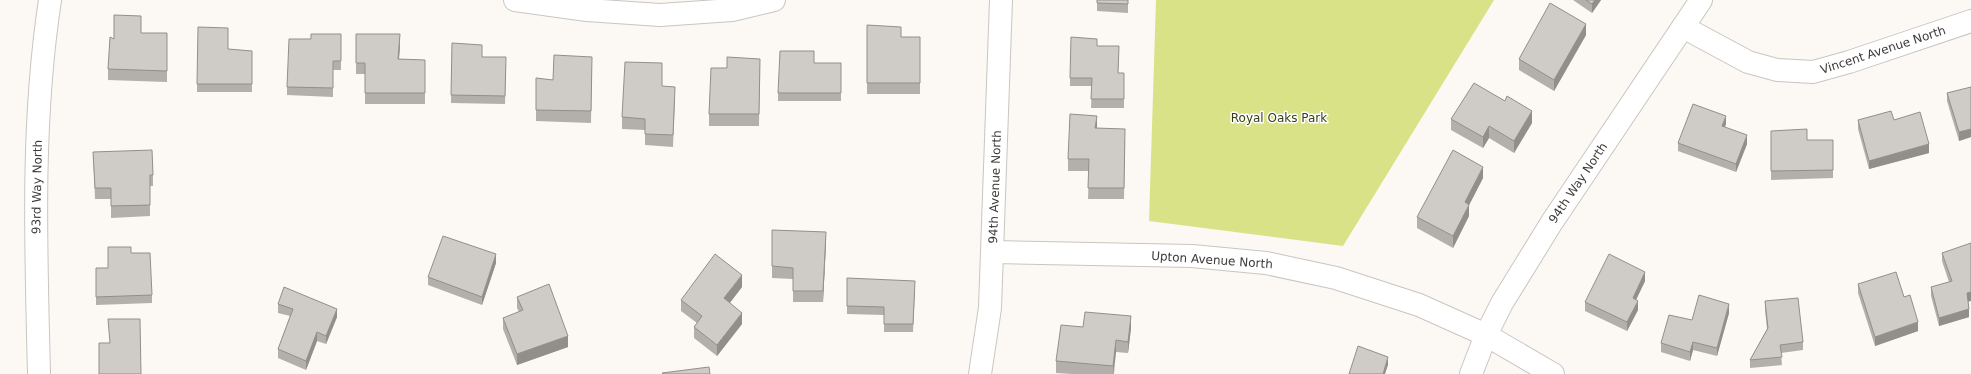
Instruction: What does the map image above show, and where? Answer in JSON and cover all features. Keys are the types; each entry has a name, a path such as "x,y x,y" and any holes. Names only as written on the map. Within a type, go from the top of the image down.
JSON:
{"street":[{"name":"93rd Way North","path":"39,374 36,148 44,33 50,0"},
{"path":"515,0 587,10 660,14 732,10 774,0"},
{"name":"94th Avenue North","path":"980,374 990,308 993,252 1000,0"},
{"name":"94th Way North","path":"1471,374 1486,335 1502,303 1552,222 1701,0"},
{"name":"Vincent Avenue North","path":"1683,27 1748,62 1777,70 1813,72 1849,62 1971,21"},
{"name":"Upton Avenue North","path":"993,252 1192,256 1266,263 1336,278 1411,302 1486,335 1553,374"}],"green space":[{"name":"Royal Oaks Park","path":"1156,0 1494,0 1343,246 1149,221"}],"building":[{"path":"1097,0 1128,0 1128,4 1097,3"},
{"path":"1586,0 1595,0 1592,4"},
{"path":"1550,3 1586,24 1554,80 1519,59"},
{"path":"114,15 141,16 141,33 167,33 167,71 108,69 110,37 114,39"},
{"path":"867,25 901,27 901,37 920,37 920,83 867,83"},
{"path":"198,27 228,28 228,49 252,51 252,84 197,84"},
{"path":"311,34 341,34 341,61 333,61 333,88 287,87 289,39 311,39"},
{"path":"356,34 400,34 398,59 425,60 425,93 365,93 365,63 356,63"},
{"path":"1071,37 1097,39 1097,46 1119,46 1118,73 1124,73 1124,99 1091,99 1092,78 1070,78"},
{"path":"452,43 482,45 482,57 506,57 505,96 451,95"},
{"path":"780,51 814,51 814,63 841,63 841,93 778,93"},
{"path":"554,55 592,57 591,111 536,110 536,78 553,80"},
{"path":"727,57 760,59 759,114 709,114 711,68 727,68"},
{"path":"625,62 662,63 662,86 675,87 673,135 645,134 645,119 622,117"},
{"path":"1474,83 1505,101 1507,96 1532,111 1514,141 1489,126 1483,137 1451,119"},
{"path":"1971,87 1971,129 1959,132 1947,93"},
{"path":"1693,104 1726,116 1722,126 1747,135 1736,164 1678,143"},
{"path":"1891,111 1894,120 1920,112 1929,144 1869,161 1858,120"},
{"path":"1070,114 1097,116 1095,128 1125,129 1124,188 1088,188 1089,159 1068,159"},
{"path":"1807,129 1807,140 1833,140 1833,170 1771,171 1771,131"},
{"path":"152,150 153,175 150,175 150,205 111,206 111,188 95,188 93,152"},
{"path":"1453,150 1483,167 1465,202 1469,205 1453,236 1417,217"},
{"path":"772,230 826,232 823,291 793,291 793,268 772,266"},
{"path":"443,236 496,254 482,297 428,277"},
{"path":"1971,243 1971,292 1967,293 1969,309 1939,318 1931,287 1952,281 1942,253"},
{"path":"108,247 131,247 131,253 150,253 152,295 96,297 96,268 108,268"},
{"path":"715,254 742,275 724,298 742,313 717,345 694,327 702,316 681,300"},
{"path":"1609,254 1645,272 1633,298 1638,301 1627,322 1585,302"},
{"path":"1896,272 1904,297 1910,295 1918,322 1875,337 1858,284"},
{"path":"847,278 915,281 913,324 884,324 884,307 847,306"},
{"path":"549,284 568,336 517,354 503,318 523,310 517,297"},
{"path":"284,287 337,309 326,336 317,332 306,361 278,349 293,309 278,304"},
{"path":"1699,295 1729,304 1717,348 1693,342 1690,352 1661,343 1669,315 1692,320"},
{"path":"1798,298 1803,342 1780,345 1782,357 1750,360 1768,328 1765,301"},
{"path":"1085,312 1131,316 1128,342 1116,340 1113,366 1056,361 1061,325 1083,327"},
{"path":"108,319 140,319 141,374 99,374 99,343 110,343"},
{"path":"1358,346 1388,357 1383,374 1349,374"},
{"path":"709,367 710,374 662,373"}]}
